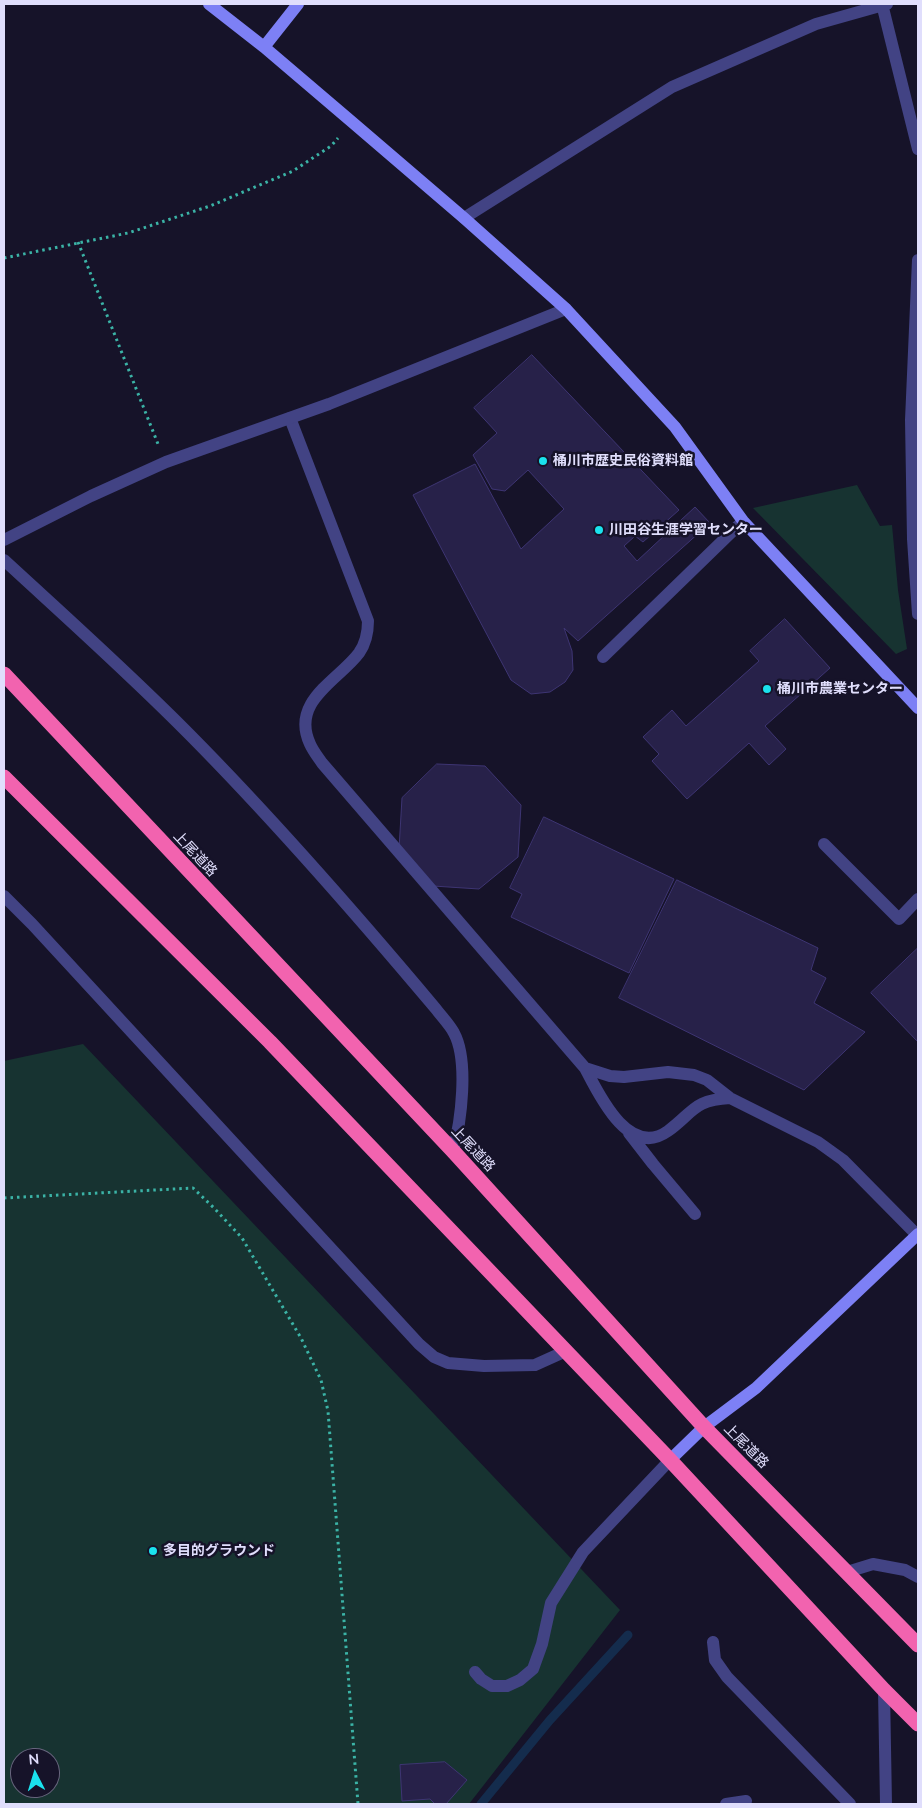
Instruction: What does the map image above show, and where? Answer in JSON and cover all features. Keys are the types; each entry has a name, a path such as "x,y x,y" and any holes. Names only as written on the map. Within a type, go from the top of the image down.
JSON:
{"highway":[{"name":"上尾道路","path":"4,674 454,1152 704,1427 918,1645"},
{"path":"4,777 270,1042 670,1460 884,1690 918,1724"}],"street":[{"path":"209,4 264,47 352,122 566,309 675,427 743,520 918,704"},
{"path":"264,47 298,4"},
{"path":"464,218 672,87 816,24 884,4 918,149"},
{"path":"918,260 911,420 913,539 918,614"},
{"path":"4,540 83,500 166,462 329,404 566,309"},
{"path":"290,418 368,621 368,632 359,653 316,695 311,703 306,722 309,742 322,763 585,1068 600,1096 652,1164 695,1214"},
{"path":"602,657 743,520"},
{"path":"4,560 125,671 198,743 303,852 436,1009 454,1033 461,1051 461,1112 454,1152"},
{"path":"824,844 899,919 918,899"},
{"path":"4,896 32,924 419,1344 434,1357 448,1363 484,1366 535,1365 566,1351"},
{"path":"475,1672 482,1680 492,1686 507,1686 520,1680 533,1669 542,1644 551,1603 583,1552 704,1427 756,1388 917,1235 843,1160 818,1142 730,1098 707,1080 694,1075 668,1072 610,1076 585,1068"},
{"path":"628,1132 647,1139 658,1137 668,1132 705,1101 730,1098"},
{"path":"847,1572 873,1564 905,1570 918,1577"},
{"path":"713,1642 715,1660 727,1677 850,1804"},
{"path":"884,1690 886,1804"},
{"path":"726,1804 746,1801"}],"path":[{"path":"4,258 137,230 210,206 293,172 331,146 352,122"},
{"path":"78,242 166,462"},
{"path":"4,1198 193,1188 242,1238 301,1338 321,1380 328,1411 358,1804"}],"green space":[{"path":"857,485 880,526 892,525 898,590 907,649 896,654 753,508"},
{"path":"83,1044 620,1610 469,1804 4,1804 4,1061"}],"building":[{"name":"川田谷生涯学習センター","path":"532,355 679,510 643,542 635,536 624,546 637,561 695,507 710,523 578,641 564,628 572,651 573,670 565,682 550,692 531,694 511,680 413,495 475,464 521,549 564,509 528,470 505,491 492,489 473,455 497,433 474,408"},
{"name":"桶川市農業センター","path":"785,619 830,668 765,726 786,749 769,765 749,743 687,799 652,761 659,754 643,737 672,710 686,726 759,661 750,651"},
{"path":"437,764 485,766 521,805 518,857 479,889 433,886 399,849 402,798"},
{"path":"544,817 674,879 629,973 511,917 522,894 510,888"},
{"path":"677,880 818,948 811,970 826,978 814,1003 865,1032 804,1090 619,998"},
{"path":"918,948 918,1042 871,993"},
{"path":"445,1762 467,1780 446,1804 435,1804 430,1799 402,1801 400,1765"}],"waterway":[{"path":"481,1804 550,1720 628,1635"}],"place":[{"name":"桶川市歴史民俗資料館","path":"543,461"},
{"name":"川田谷生涯学習センター","path":"599,530"},
{"name":"桶川市農業センター","path":"767,689"},
{"name":"多目的グラウンド","path":"153,1551"}]}
